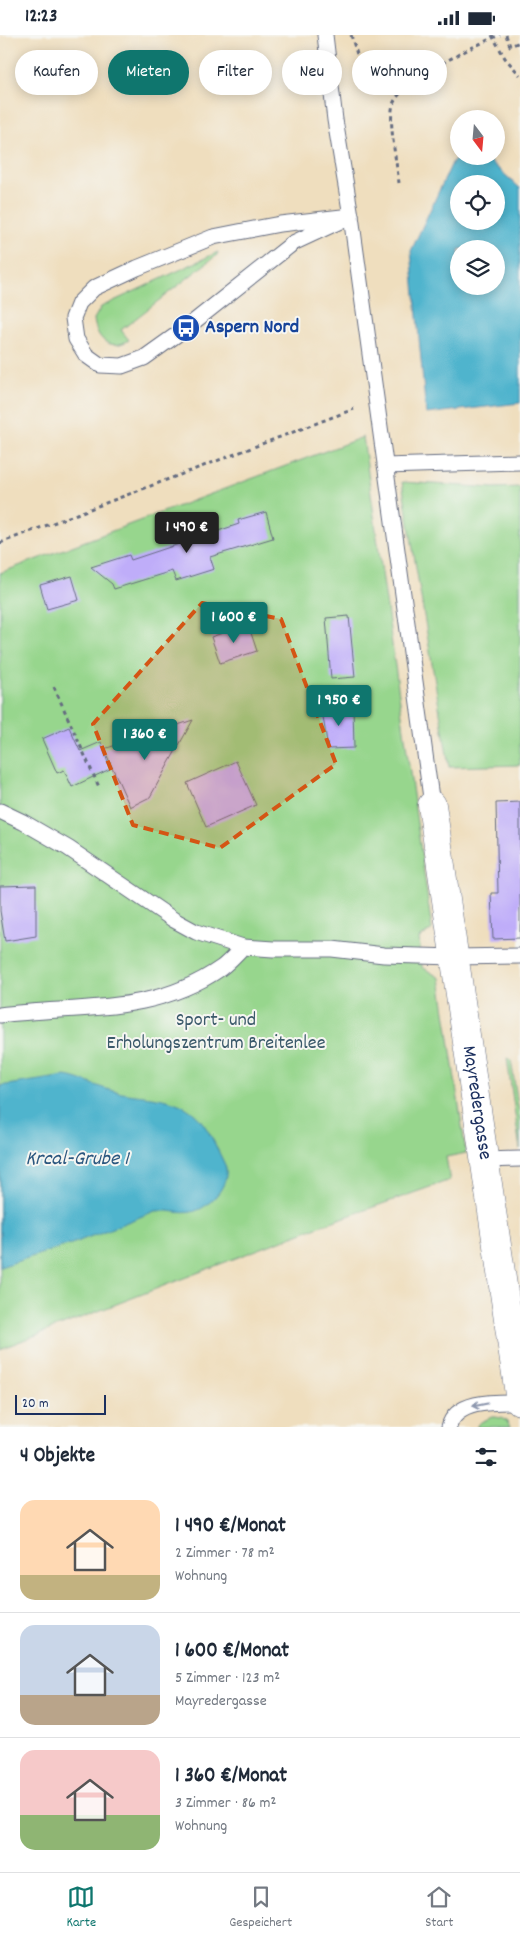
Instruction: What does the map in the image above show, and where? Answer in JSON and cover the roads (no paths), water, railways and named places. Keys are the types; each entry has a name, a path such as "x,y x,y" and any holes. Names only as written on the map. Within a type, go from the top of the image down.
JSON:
{"street":[{"name":"Mayredergasse","path":"432,805 484,1160 517,1363 520,1401"}],"lane":[{"path":"325,35 335,121 351,216 432,805"},
{"path":"351,216 293,243 186,328 144,358 122,366 100,365 86,355 76,339 73,318 79,303 94,288 137,268 213,237 280,224 351,216"},
{"path":"385,466 520,463"},
{"path":"0,811 68,848 174,920 196,932 243,947 332,949 384,955 520,956"},
{"path":"0,1015 134,1004 164,996 192,985 222,967 243,947"},
{"path":"484,1160 520,1159"},
{"path":"450,1427 450,1423 460,1411 476,1405 520,1401"}],"water":[{"path":"451,165 494,165 520,188 520,403 426,414 411,251"},
{"name":"Krcal-Grube 1","path":"66,1076 113,1091 165,1099 181,1105 197,1117 205,1126 223,1160 226,1178 220,1191 211,1202 200,1209 183,1213 155,1211 74,1243 0,1267 0,1086"}],"place":[{"name":"Aspern Nord","path":"186,328"}],"park label":[{"name":"Sport- und Erholungszentrum Breitenlee","path":"216,1032"}]}
